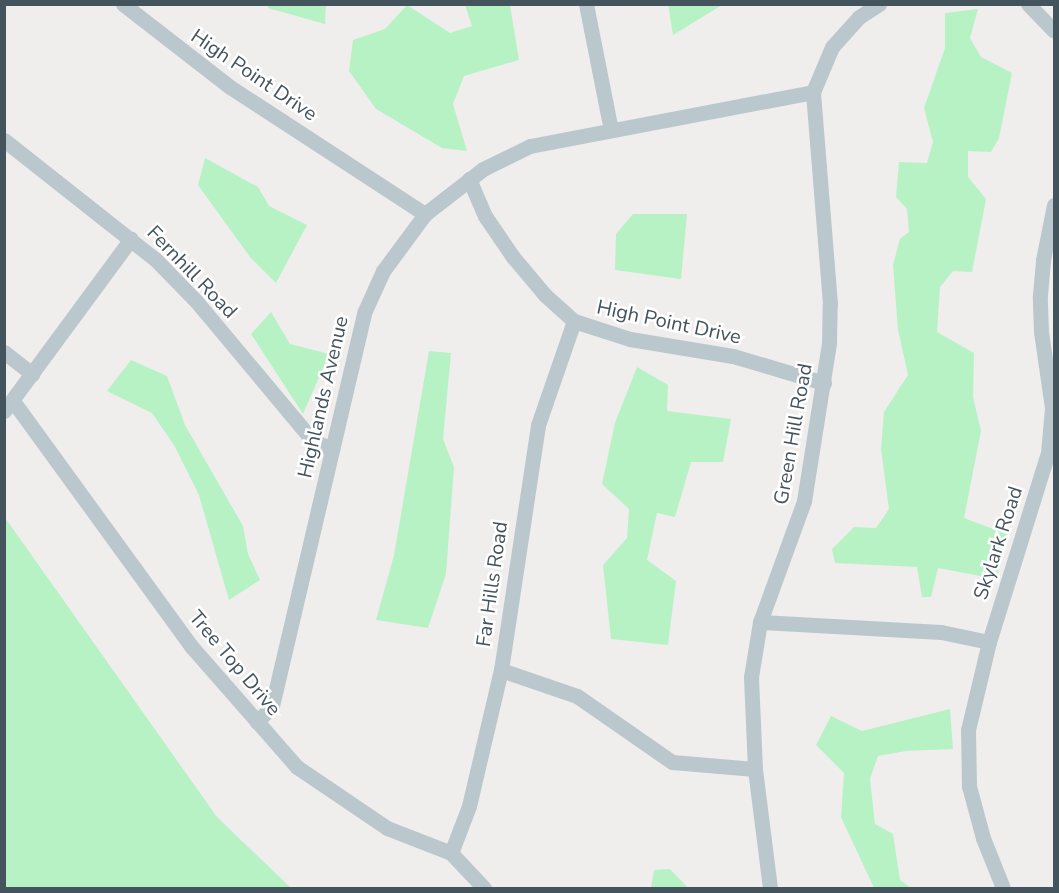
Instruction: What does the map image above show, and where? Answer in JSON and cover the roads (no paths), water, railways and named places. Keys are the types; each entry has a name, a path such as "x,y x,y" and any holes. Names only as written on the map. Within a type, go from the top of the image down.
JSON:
{"street":[{"path":"586,4 611,130"},
{"name":"Green Hill Road","path":"770,888 754,769 751,677 760,622 804,501 824,383 830,304 813,92 832,47 859,17 879,4"},
{"path":"1028,4 1054,31"},
{"name":"High Point Drive","path":"131,7 222,82 425,214"},
{"name":"Highlands Avenue","path":"257,722 272,706 364,313 383,271 425,214 469,179 530,146 813,92"},
{"name":"Fernhill Road","path":"4,140 131,239 196,301 313,441 332,449"},
{"name":"High Point Drive","path":"469,179 485,216 513,257 544,295 574,321 630,339 733,356 824,383"},
{"name":"Skylark Road","path":"1003,888 976,816 967,758 968,730 989,642 1044,469 1051,437 1052,408 1041,332 1040,295 1042,260 1054,205"},
{"path":"9,406 131,239"},
{"name":"Far Hills Road","path":"451,853 469,806 501,670 538,425 574,321"},
{"path":"4,352 32,374"},
{"name":"Tree Top Drive","path":"9,406 191,646 297,766 340,798 387,828 451,853 484,888"},
{"path":"760,622 942,632 989,642"},
{"path":"501,670 577,696 672,762 754,769"}]}
